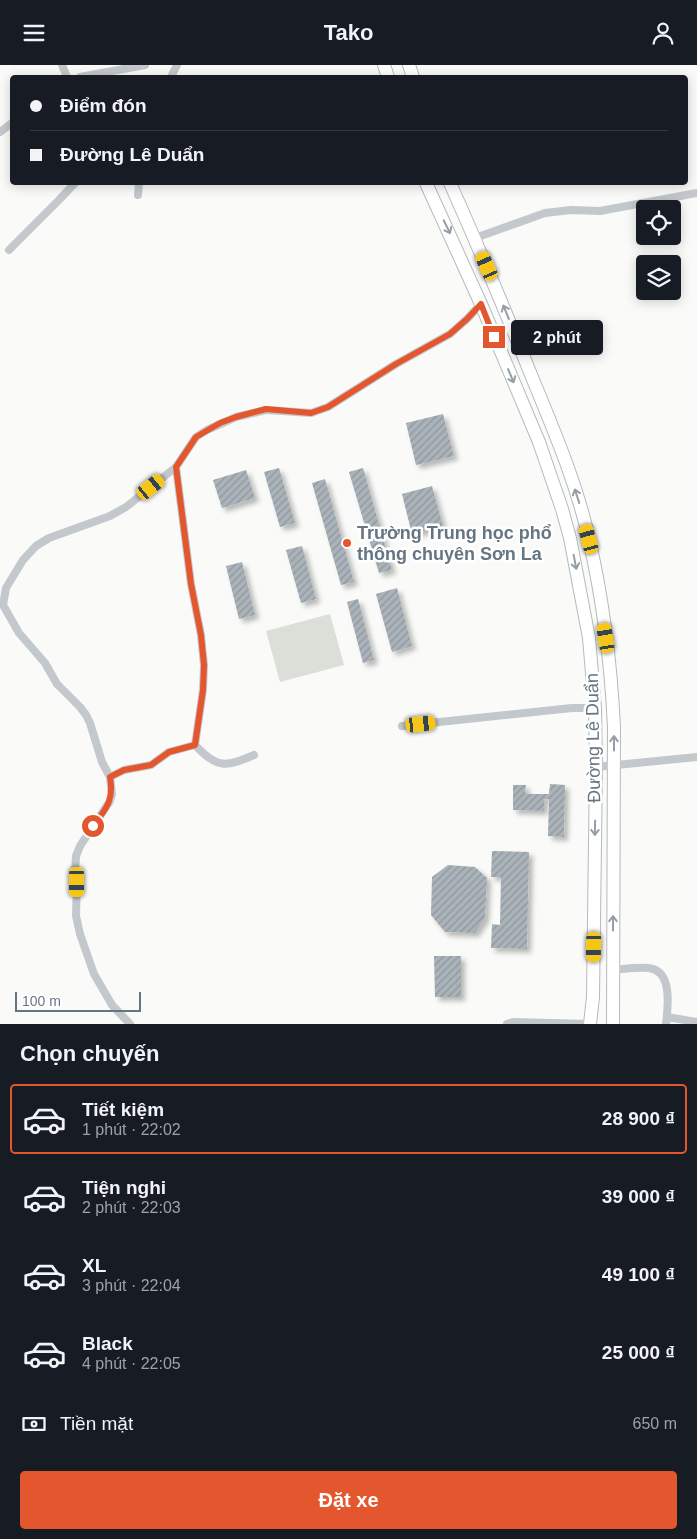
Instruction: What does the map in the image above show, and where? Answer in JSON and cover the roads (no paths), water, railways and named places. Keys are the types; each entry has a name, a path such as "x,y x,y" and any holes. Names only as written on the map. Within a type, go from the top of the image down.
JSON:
{"main road":[{"name":"Đường Lê Duẩn","path":"427,185 468,273 539,442 572,545 589,638 595,708 593,997 590,1024"},
{"name":"Đường Lê Duẩn","path":"451,185 487,266 563,455 579,501 589,539 606,638 612,689 615,766 613,1024"},
{"path":"468,273 487,266"}],"street":[{"path":"91,75 145,65"},
{"path":"9,249 73,185"},
{"path":"138,185 138,195"},
{"path":"475,238 545,213 570,210 600,211 697,193"},
{"path":"130,1024 112,1005 94,974 80,934 76,916 76,856 80,845 110,801 112,794 110,777 102,762 86,715 62,690 46,663 19,633 4,609 3,600 12,576 22,560 36,546 60,534 110,516 126,507 176,467 196,437 220,423 266,409 311,413 328,407 396,364 450,334 481,304"},
{"path":"176,467 191,584 201,635 204,665 203,690 195,745"},
{"path":"402,726 572,708 595,708"},
{"path":"195,745 205,756 221,764 240,761 254,755"},
{"path":"110,777 124,770 151,765 169,752 195,745"},
{"path":"596,767 697,757"},
{"path":"613,970 649,968 661,973 667,985 666,1021 697,1022"},
{"path":"507,1024 513,1022 590,1024"}],"place":[{"name":"Trường Trung học phổ thông chuyên Sơn La","path":"347,543"}]}
